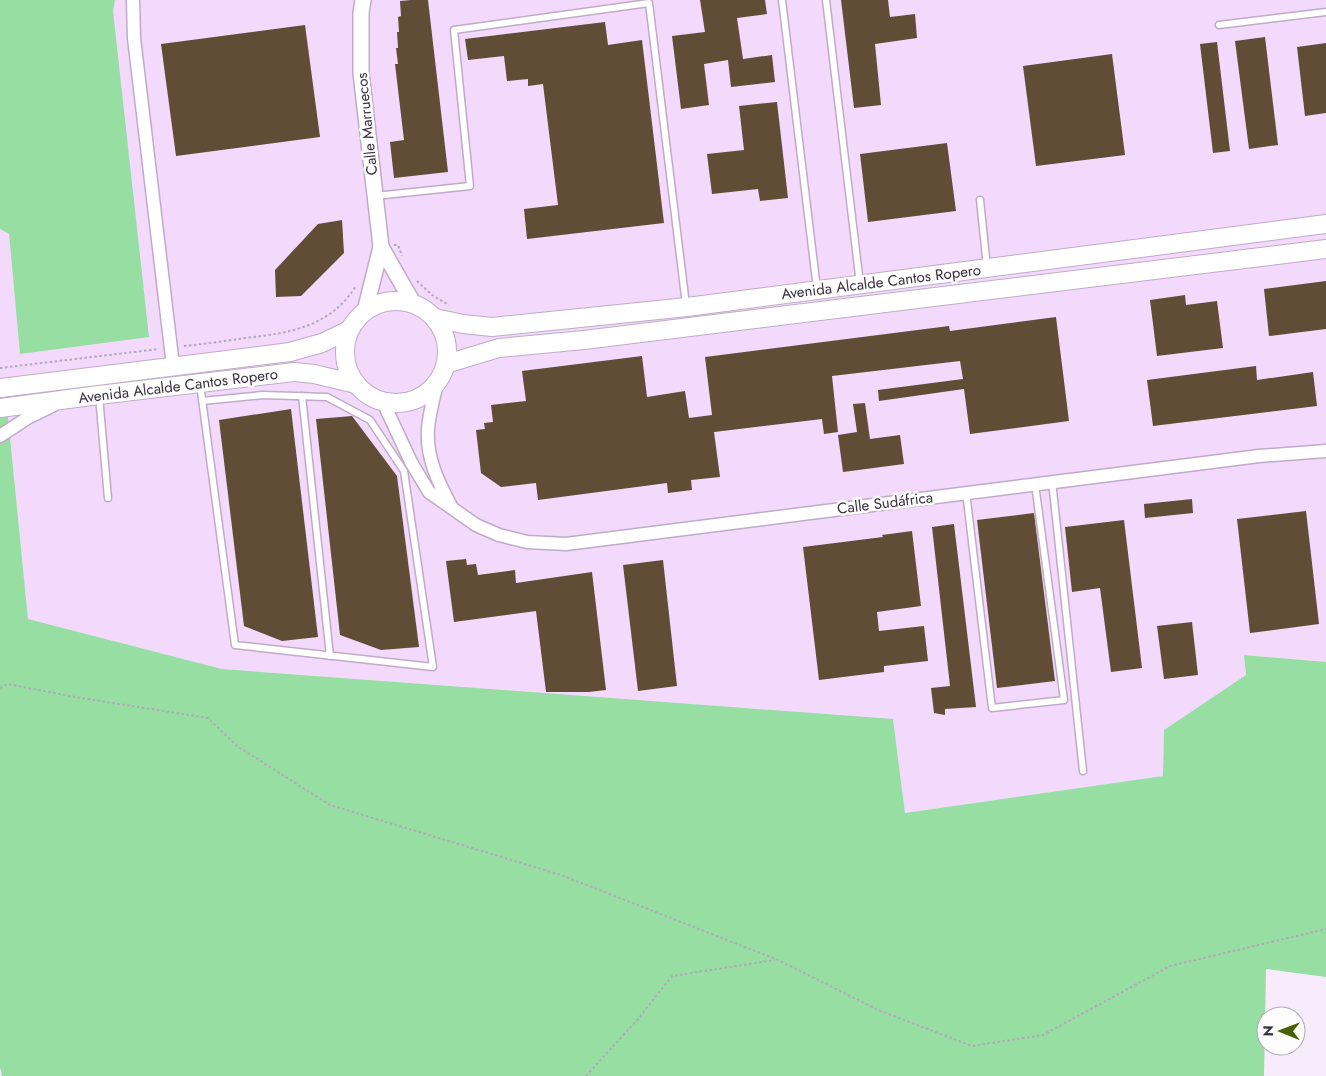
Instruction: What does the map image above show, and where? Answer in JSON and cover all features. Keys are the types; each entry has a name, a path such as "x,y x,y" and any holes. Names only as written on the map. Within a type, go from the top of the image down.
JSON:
{"main road":[{"name":"Avenida Alcalde Cantos Ropero","path":"435,318 463,324 492,327 687,307 1326,224"},
{"name":"Avenida Alcalde Cantos Ropero","path":"446,364 499,348 584,340 1326,249"},
{"path":"396,300 413,303 425,309 435,318 444,332 447,348 446,364 437,382 426,393 413,400 398,403 383,402 368,395 356,384 349,372 345,358 345,344 349,330 356,319 365,311 380,303 396,300"},
{"name":"Avenida Alcalde Cantos Ropero","path":"0,388 290,352 322,344 349,330"},
{"name":"Avenida Alcalde Cantos Ropero","path":"0,408 294,372 314,374 356,384"}],"street":[{"path":"133,0 134,38 173,366"},
{"name":"Calle Marruecos","path":"363,0 361,13 361,72 381,247 365,311"},
{"name":"Calle Marruecos","path":"381,247 413,303"},
{"name":"Calle Sudáfrica","path":"437,382 428,428 429,453 435,475 452,509"},
{"path":"0,436 29,417 70,399"},
{"name":"Calle Sudáfrica","path":"383,402 410,462 429,492 476,525 500,535 527,542 566,544 1052,481 1259,456 1326,451"}],"lane":[{"path":"782,0 817,290"},
{"path":"826,0 860,285"},
{"path":"375,196 470,186 454,30 649,3 687,307"},
{"path":"1219,25 1326,12"},
{"path":"980,200 987,268"},
{"path":"200,383 202,401 236,645 433,667 404,471 370,420 327,397 263,394 202,401"},
{"path":"99,395 108,498"},
{"path":"302,396 330,656"},
{"path":"1052,481 1083,771"},
{"path":"966,492 992,708 1064,700 1035,484"}],"path":[{"path":"381,247 398,245 405,263"},
{"path":"414,277 432,295 454,307"},
{"path":"0,368 171,348 278,334 301,329 334,311 349,296 358,282"},
{"path":"0,688 7,684 208,718 237,746 330,804 561,876 778,960 878,1010 972,1046 1043,1036 1170,966 1326,929"},
{"path":"586,1076 638,1019 672,976 778,960"}],"shaded area":[{"path":"115,0 1326,0 1326,662 1244,655 1246,675 1164,730 1163,776 905,813 893,720 222,669 28,619 8,417 0,418 0,229 9,234 20,354"}],"green space":[{"path":"0,0 115,0 113,11 149,337 20,354 9,234 0,229"},
{"path":"8,417 28,619 222,669 893,719 905,813 1163,776 1164,730 1246,675 1244,655 1326,662 1326,977 1266,969 1265,1006 1256,1006 1256,1056 1264,1056 1264,1076 2,1076 0,1067 0,418"}],"building":[{"path":"428,0 448,172 394,178 390,142 404,140 395,64 398,64 396,48 398,48 398,17 401,16 400,1"},
{"path":"700,0 765,0 767,14 737,18 743,59 772,55 775,82 731,87 728,60 704,64 709,105 681,109 672,36 705,32"},
{"path":"841,0 888,0 890,17 915,14 917,38 875,44 881,105 854,108"},
{"path":"605,22 608,45 642,40 664,223 527,239 524,209 558,205 543,84 528,86 528,79 507,81 504,56 468,60 465,39"},
{"path":"305,25 320,137 176,156 161,44"},
{"path":"1265,37 1278,145 1249,149 1235,41"},
{"path":"1217,42 1230,151 1213,153 1200,44"},
{"path":"1326,43 1326,113 1305,116 1297,47"},
{"path":"1112,54 1125,155 1036,166 1023,66"},
{"path":"777,102 788,198 760,201 758,189 712,194 707,154 744,150 739,106"},
{"path":"947,143 956,211 868,222 860,154"},
{"path":"342,220 344,253 301,296 276,297 275,270 318,224"},
{"path":"1326,281 1326,329 1269,336 1264,289"},
{"path":"1185,295 1186,305 1217,301 1223,348 1157,356 1150,300"},
{"path":"1056,317 1069,421 970,434 964,389 879,401 878,390 963,379 960,361 832,376 838,432 824,434 822,419 714,432 720,477 691,480 692,490 668,493 667,483 538,500 536,483 501,487 481,473 476,430 485,429 484,423 493,422 491,405 526,401 522,371 642,356 647,397 685,391 689,418 712,415 705,357 949,326 950,331"},
{"path":"1256,366 1257,380 1313,372 1317,406 1153,426 1147,380"},
{"path":"865,403 870,439 900,435 904,464 843,472 838,435 857,432 853,404"},
{"path":"291,409 318,637 282,641 244,626 219,420"},
{"path":"352,416 397,476 419,647 381,650 340,635 316,419"},
{"path":"1192,499 1193,513 1145,518 1144,504"},
{"path":"1306,511 1319,624 1250,633 1237,519"},
{"path":"1034,513 1055,681 997,688 977,520"},
{"path":"1124,520 1142,668 1111,672 1100,588 1072,592 1065,527"},
{"path":"954,524 976,707 945,709 945,715 934,713 931,688 950,686 932,527"},
{"path":"912,531 921,606 877,612 879,631 924,626 928,661 884,666 884,672 819,680 803,547 883,537 882,535"},
{"path":"466,559 467,565 476,564 478,575 515,570 516,583 592,572 606,690 546,692 536,611 454,622 446,561"},
{"path":"663,560 677,686 638,691 623,565"},
{"path":"1192,622 1198,675 1164,679 1157,626"}]}
